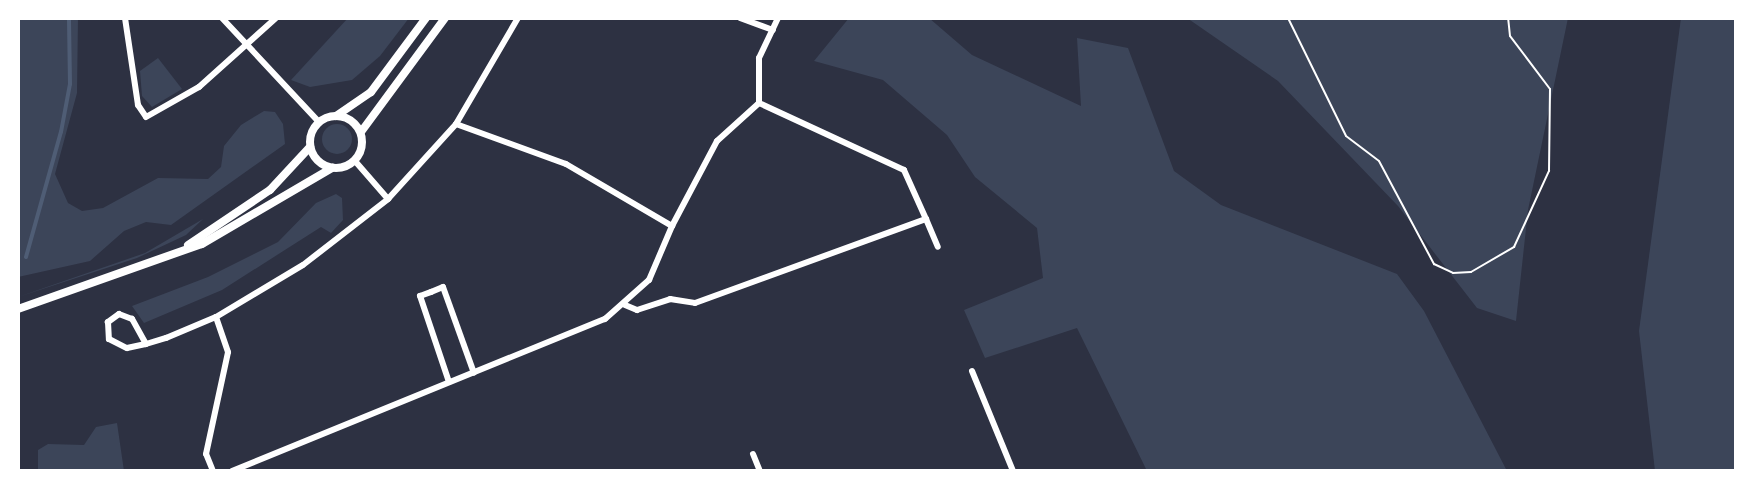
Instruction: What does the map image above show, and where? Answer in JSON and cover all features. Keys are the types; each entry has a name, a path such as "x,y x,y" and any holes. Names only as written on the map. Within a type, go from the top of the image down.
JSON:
{"street":[{"path":"126,18 138,105 146,117 160,113 249,48 276,18"},
{"path":"222,18 319,122"},
{"path":"319,122 336,116 371,92 426,18"},
{"path":"361,132 445,18"},
{"path":"146,344 132,319 119,314 108,322 106,335 113,345 146,344 216,317 303,265 388,199 456,124 518,18"},
{"path":"740,18 773,30"},
{"path":"232,471 449,382 576,334 625,305 649,280 672,226 717,141 759,103 759,58 778,18"},
{"path":"759,103 904,170 938,247"},
{"path":"18,309 187,246 201,244 332,168 355,161 363,147 361,132 351,120 336,116"},
{"path":"187,246 270,190 310,147 319,122"},
{"path":"456,124 566,164 672,226"},
{"path":"310,147 315,158 332,168"},
{"path":"355,161 388,199"},
{"path":"625,305 637,310 670,299 695,303 926,219"},
{"path":"449,382 420,296 443,287 474,373"},
{"path":"213,471 206,454 228,352 216,317"},
{"path":"972,371 1012,471"},
{"path":"753,454 760,471"}],"path":[{"path":"1288,18 1346,136 1379,161 1434,264 1453,273 1471,272 1514,247 1549,171 1550,89 1510,36 1508,18"}],"shaded area":[{"path":"18,18 78,18 77,93 55,174 68,203 82,211 103,208 158,178 208,179 221,167 224,146 241,125 264,111 275,112 283,124 285,144 171,225 146,222 124,231 90,261 18,277"},
{"path":"348,18 409,18 380,56 352,80 310,87 291,80"},
{"path":"849,18 929,18 972,55 1081,106 1077,38 1128,48 1174,171 1221,205 1397,274 1424,311 1507,471 1147,471 1077,328 985,358 964,310 1043,278 1037,228 975,177 947,135 883,80 814,61"},
{"path":"1187,18 1568,18 1528,210 1516,321 1477,308 1398,206 1278,81"},
{"path":"1681,18 1736,18 1736,471 1655,471 1639,331"},
{"path":"158,58 182,89 152,107 142,96 140,71"},
{"path":"337,124 348,128 352,139 348,150 337,154 326,150 322,139 326,128"},
{"path":"336,194 342,198 343,220 331,233 321,227 222,290 144,323 132,306 208,277 278,242 316,203"},
{"path":"203,219 186,235 137,258 18,297 145,253"},
{"path":"117,423 124,471 38,471 38,450 48,444 84,445 96,427"}],"waterway":[{"path":"26,257 61,132 70,84 69,18"}]}
